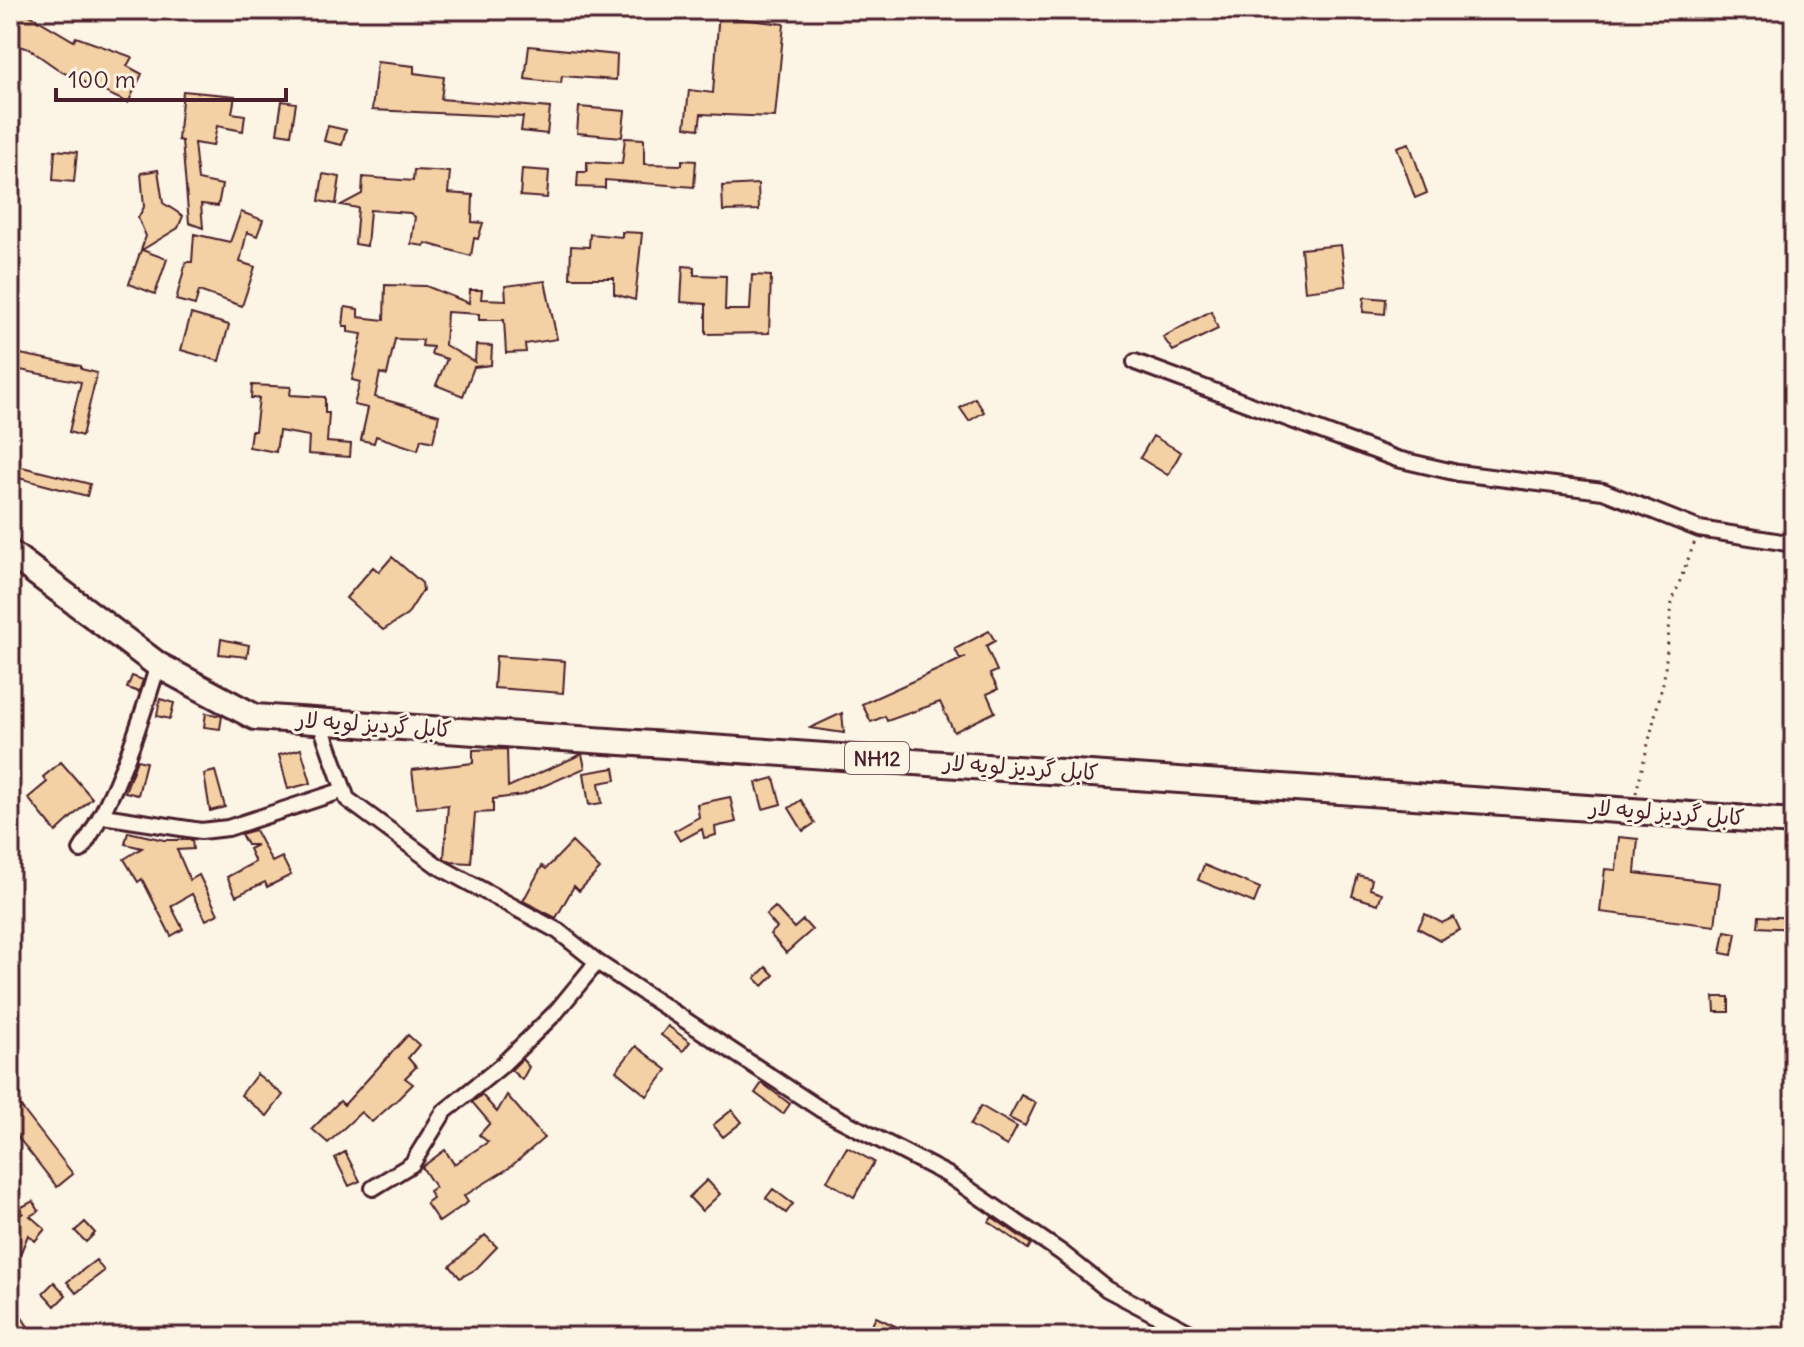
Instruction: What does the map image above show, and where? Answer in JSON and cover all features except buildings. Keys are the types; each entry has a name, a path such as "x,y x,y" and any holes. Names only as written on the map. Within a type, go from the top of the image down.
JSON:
{"highway":[{"name":"کابل گردیز لویه لار","path":"10,553 158,665 255,717 1794,822"}],"street":[{"path":"1135,362 1397,459 1458,473 1603,491 1699,529 1794,544"},
{"path":"81,850 103,816 134,744 158,665"},
{"path":"319,720 341,791 347,799 438,866 558,931 597,962 820,1109 948,1175 1062,1253 1107,1289 1198,1337"},
{"path":"103,816 201,831 228,828 341,791"},
{"path":"373,1188 412,1164 444,1112 501,1066 545,1023 597,962"}],"path":[{"path":"1633,809 1664,679 1672,602 1699,529"}]}
